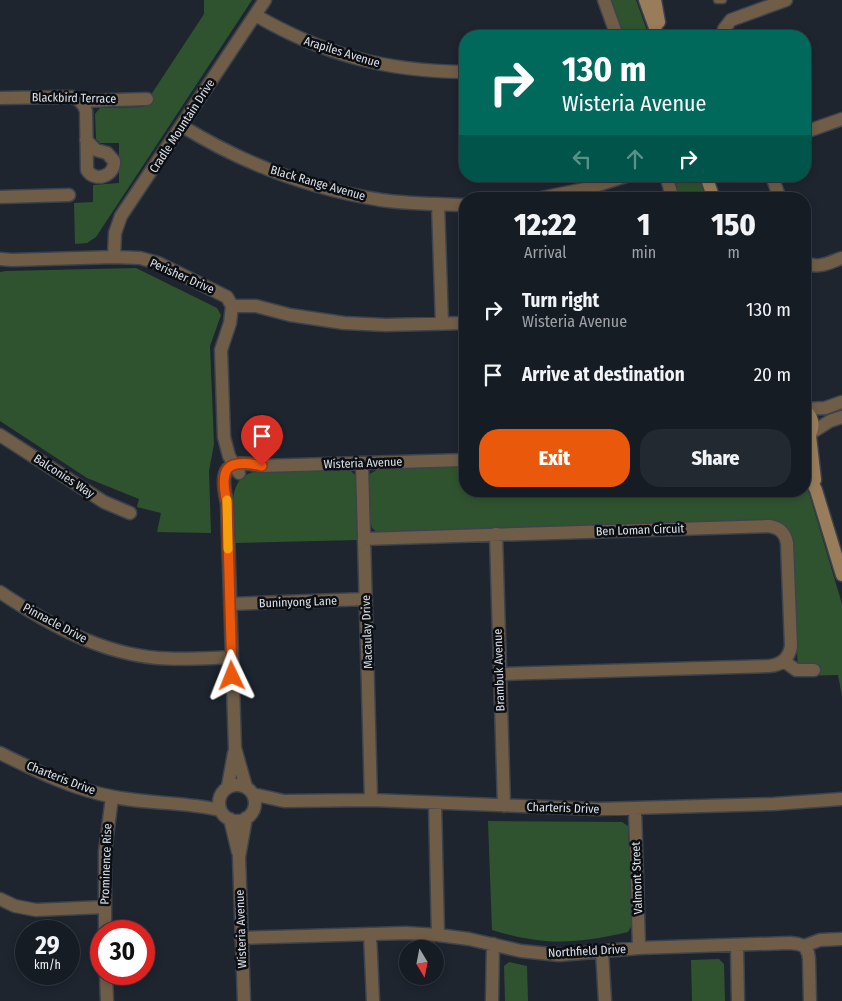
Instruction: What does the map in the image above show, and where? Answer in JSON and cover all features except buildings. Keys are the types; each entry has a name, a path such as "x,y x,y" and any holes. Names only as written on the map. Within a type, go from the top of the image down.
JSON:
{"main road":[{"path":"645,0 656,30"},
{"path":"655,0 661,30"},
{"path":"811,417 813,422 811,430"},
{"path":"811,452 816,490 842,575"},
{"path":"811,480 816,490"}],"street":[{"name":"Cradle Mountain Drive","path":"114,257 115,233 121,216 265,0"},
{"path":"604,0 615,30"},
{"path":"725,30 726,24 730,20 786,0"},
{"name":"Arapiles Avenue","path":"255,15 284,32 350,58 405,69 459,72"},
{"name":"Blackbird Terrace","path":"0,98 72,97 80,101 147,99"},
{"path":"80,101 86,112 86,140"},
{"path":"811,130 842,119"},
{"name":"Black Range Avenue","path":"182,126 243,159 301,181 381,200 459,205"},
{"path":"569,192 605,182"},
{"path":"0,197 69,195"},
{"path":"438,204 442,324"},
{"name":"Perisher Drive","path":"4,261 114,257 140,258 158,263 222,294 231,302 232,306"},
{"path":"811,265 816,266 842,258"},
{"path":"235,748 255,804 250,814 241,820 225,815 219,800 225,790 235,748 227,503 236,468 225,446 220,357 222,343 230,323 232,306 256,306 290,315 344,323 386,325 459,323"},
{"path":"811,409 825,408 842,402"},
{"path":"811,435 830,421 842,417"},
{"name":"Balconies Way","path":"0,435 104,502 130,513"},
{"name":"Wisteria Avenue","path":"236,468 245,462 262,466 459,460"},
{"name":"Macaulay Drive","path":"362,463 371,800"},
{"name":"Ben Loman Circuit","path":"364,539 769,526 778,529 784,535 787,543 791,646 788,657 784,661"},
{"name":"Brambuk Avenue","path":"496,534 504,806"},
{"name":"Pinnacle Drive","path":"0,592 69,633 114,650 156,658 232,657"},
{"name":"Buninyong Lane","path":"230,604 366,599"},
{"path":"500,674 769,666 780,664 784,661 796,670 814,670"},
{"name":"Charteris Drive","path":"0,753 72,785 112,797 155,803 183,804 225,815"},
{"path":"225,790 234,785 250,791"},
{"name":"Charteris Drive","path":"183,804 225,790"},
{"name":"Charteris Drive","path":"250,791 284,801 371,800 598,809 774,804 842,799"},
{"name":"Prominence Rise","path":"105,920 105,852 112,797"},
{"name":"Charteris Drive","path":"250,814 284,801"},
{"path":"436,802 438,935"},
{"name":"Valmont Street","path":"634,809 639,948"},
{"name":"Wisteria Avenue","path":"244,1001 239,857 250,814"},
{"name":"Wisteria Avenue","path":"225,815 239,857"},
{"path":"0,900 15,906 36,910 104,907"},
{"path":"370,934 373,1001"},
{"name":"Northfield Drive","path":"241,938 370,934 438,935 540,954 578,954 639,948 790,943 804,946 820,940 842,939"},
{"path":"492,1001 493,944"},
{"path":"737,945 738,1001"},
{"path":"804,946 809,959 810,1001"},
{"path":"602,951 605,1001"},
{"path":"106,985 107,1001"}],"lane":[{"path":"716,0 723,0"}],"green space":[{"path":"204,0 252,0 96,237 87,243 75,244 74,203 93,202 93,185 119,183 119,143 100,143 96,139 95,114 100,108 143,107 204,14"},
{"path":"611,0 636,0 647,30 622,30"},
{"path":"673,182 701,182 705,192 676,192"},
{"path":"136,268 217,308 221,315 210,346 214,444 209,471 211,533 157,532 161,513 137,507 139,499 87,478 0,421 0,272"},
{"path":"459,465 459,497 810,497 842,604 842,696 838,675 798,676 793,542 786,527 778,522 763,520 378,533 372,528 370,521 368,479 370,474 378,469"},
{"path":"343,469 351,471 356,476 358,540 235,543 233,502 238,483 245,476 254,472"},
{"path":"488,821 622,822 628,826 632,925 628,932 592,939 560,942 528,939 492,930"},
{"path":"719,959 724,964 725,1001 692,1001 691,960"},
{"path":"509,962 527,966 528,1001 505,1001 504,966"}],"slow traffic":[{"path":"227,500 228,549"}],"route":[{"path":"232,676 227,503 223,483 230,466 234,464 245,462 262,466"}]}
